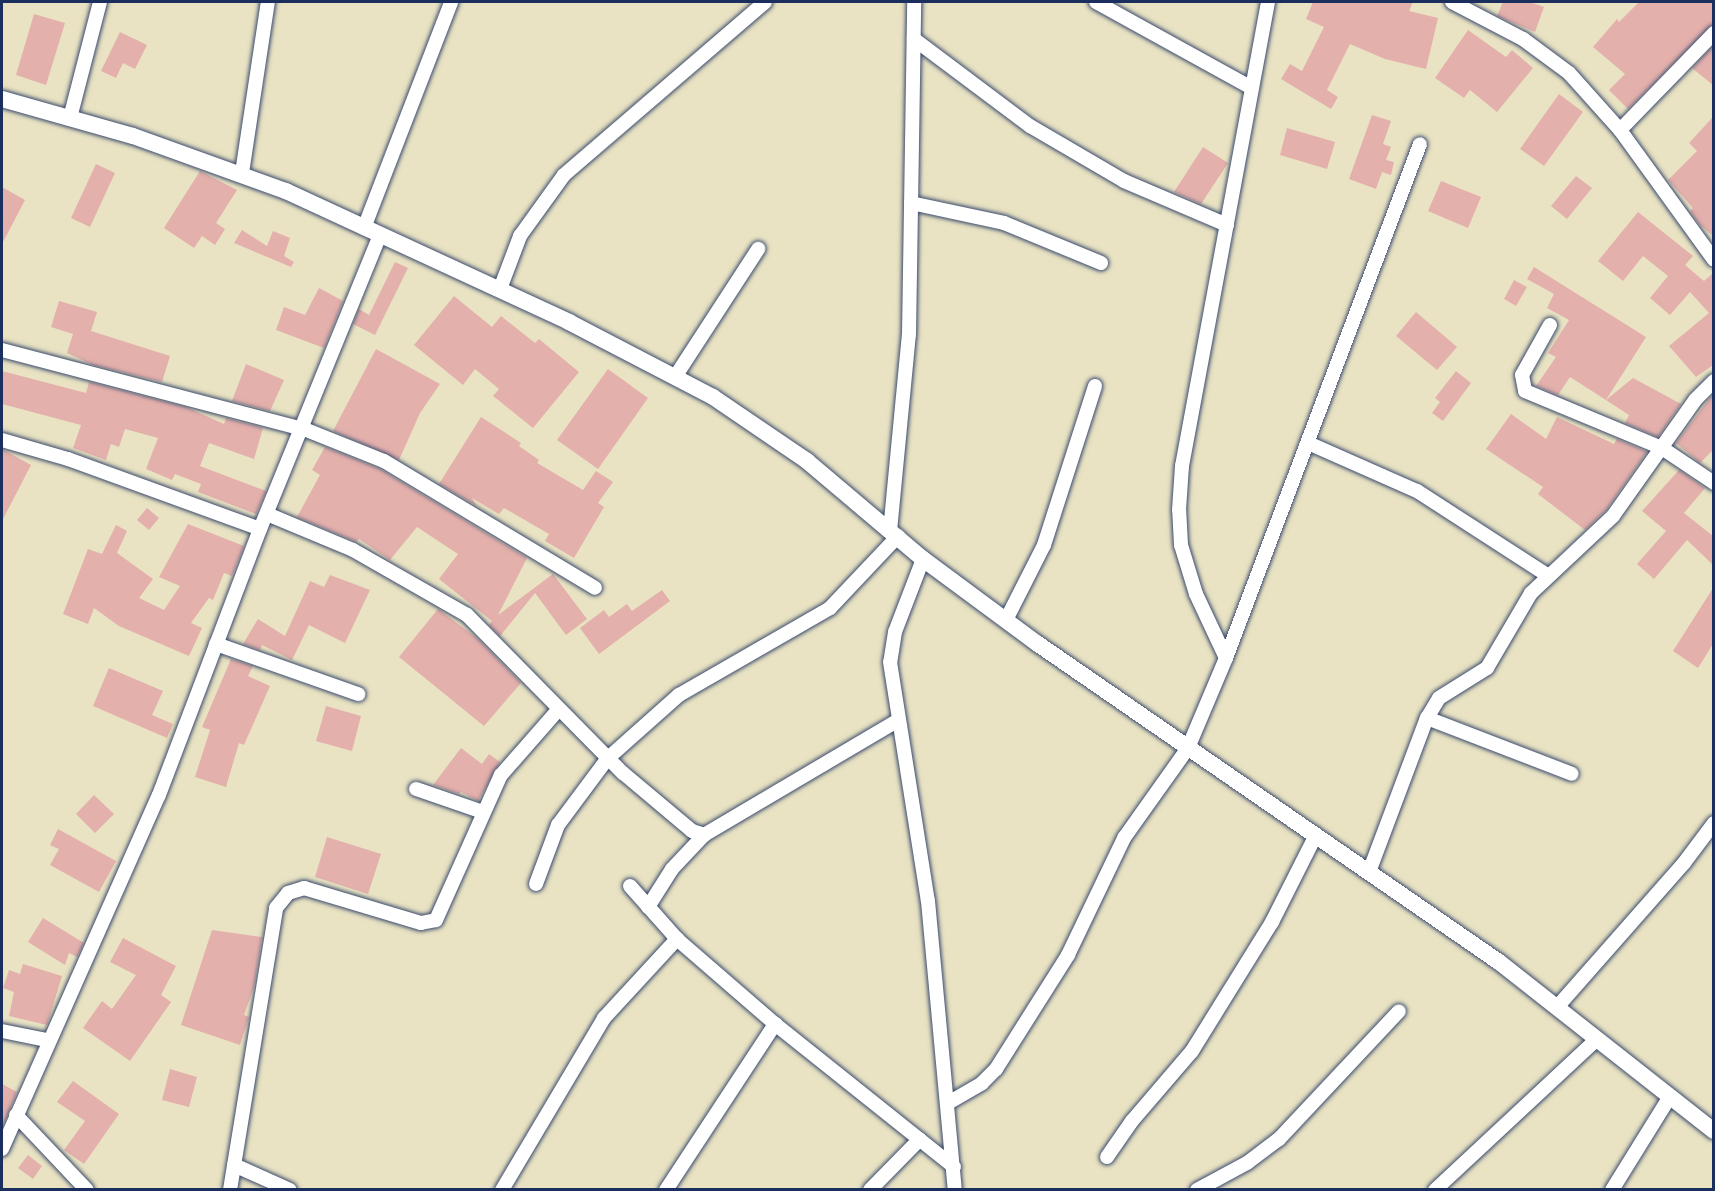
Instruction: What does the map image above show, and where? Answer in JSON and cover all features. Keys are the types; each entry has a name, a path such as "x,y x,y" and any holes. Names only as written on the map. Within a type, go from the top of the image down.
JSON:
{"street":[{"path":"70,118 100,2"},
{"path":"242,173 268,2"},
{"path":"363,228 451,2"},
{"path":"500,289 520,236 564,175 765,2"},
{"path":"536,884 558,825 608,758 679,695 830,608 894,533 907,379 914,2"},
{"path":"1226,658 1196,594 1181,544 1179,510 1182,466 1268,2"},
{"path":"1452,2 1523,39 1569,73 1620,130 1713,260"},
{"path":"1102,3 1252,88"},
{"path":"1620,130 1713,33"},
{"path":"914,39 1030,126 1124,181 1227,225"},
{"path":"2,99 70,118 242,173 500,289 675,377 765,430 923,559 1006,621 1316,835 1558,1006 1669,1098 1713,1131"},
{"path":"948,1103 982,1083 996,1069 1068,955 1124,838 1188,748 1226,658 1420,144"},
{"path":"911,203 1004,224 1101,263"},
{"path":"2,1149 47,1040 137,847 260,529 304,429 380,236"},
{"path":"675,377 758,249"},
{"path":"1550,325 1522,375 1525,391 1662,448 1713,483"},
{"path":"2,350 304,429 384,461 595,588"},
{"path":"1369,872 1427,718 1443,693 1486,668 1547,575 1613,516 1713,381"},
{"path":"1006,621 1044,545 1095,386"},
{"path":"2,440 68,459 260,529"},
{"path":"1308,443 1418,491 1547,575"},
{"path":"267,514 370,559 467,615 558,710 608,758 692,831 704,835"},
{"path":"923,559 895,632 890,662 897,721 928,901 956,1189"},
{"path":"216,644 358,694"},
{"path":"230,1190 276,908 288,893 304,888 430,923 441,911 501,775 558,710"},
{"path":"1427,718 1572,774"},
{"path":"648,907 672,869 704,835 897,721"},
{"path":"417,789 483,812"},
{"path":"1558,1006 1684,863 1713,823"},
{"path":"1107,1157 1132,1121 1192,1051 1272,922 1316,835"},
{"path":"630,886 677,939 775,1024 954,1167"},
{"path":"502,1190 604,1018 677,939"},
{"path":"1197,1190 1247,1163 1278,1139 1399,1011"},
{"path":"666,1190 775,1024"},
{"path":"2,1030 47,1040"},
{"path":"1435,1190 1598,1039"},
{"path":"1612,1190 1669,1098"},
{"path":"16,1115 87,1190"},
{"path":"870,1190 920,1140"},
{"path":"234,1165 290,1190"}],"building":[{"path":"1313,2 1413,2 1409,11 1438,18 1426,69 1385,59 1350,44 1327,90 1338,97 1331,109 1281,79 1290,64 1302,71 1324,27 1306,19"},
{"path":"1503,2 1530,2 1544,7 1535,32 1497,16"},
{"path":"1639,2 1713,2 1713,24 1628,109 1609,90 1625,74 1593,47 1617,19 1619,22"},
{"path":"34,14 65,23 46,85 16,75"},
{"path":"1468,30 1506,57 1512,50 1533,68 1497,112 1470,90 1464,98 1435,78"},
{"path":"120,32 147,45 135,69 123,63 116,78 101,71"},
{"path":"1713,46 1713,85 1692,68"},
{"path":"1559,94 1583,112 1544,166 1520,149"},
{"path":"1372,115 1391,121 1383,144 1391,147 1386,160 1394,162 1391,175 1382,172 1376,189 1349,179"},
{"path":"1713,117 1713,236 1699,224 1690,211 1693,208 1668,180 1697,151 1689,143"},
{"path":"1287,128 1335,142 1327,169 1280,155"},
{"path":"1203,147 1228,163 1201,204 1174,192"},
{"path":"96,164 115,173 90,227 71,218"},
{"path":"200,171 237,190 216,223 225,229 215,245 202,236 194,248 164,228"},
{"path":"1576,176 1592,188 1567,219 1551,206"},
{"path":"1441,181 1481,197 1468,228 1428,211"},
{"path":"2,187 25,200 2,244"},
{"path":"1638,212 1693,256 1685,265 1704,281 1713,273 1713,365 1696,377 1669,346 1709,313 1690,292 1670,315 1650,298 1668,276 1643,256 1623,281 1598,261"},
{"path":"242,230 267,246 273,231 290,238 284,256 294,262 291,267 234,243"},
{"path":"395,262 408,268 375,335 353,324 359,309 369,315"},
{"path":"1534,267 1646,337 1606,400 1570,377 1558,395 1536,386 1556,357 1548,353 1569,320 1547,308 1554,294 1527,279"},
{"path":"1514,280 1527,287 1516,306 1504,299"},
{"path":"319,288 343,301 324,348 276,330 284,307 305,315"},
{"path":"454,296 492,327 501,316 535,343 539,339 579,372 533,428 493,396 499,389 475,369 463,385 414,345"},
{"path":"59,301 97,312 91,331 170,356 162,382 93,365 67,353 73,334 51,327"},
{"path":"1416,312 1457,347 1437,370 1396,336"},
{"path":"376,349 440,384 420,413 399,460 333,431"},
{"path":"246,364 284,380 270,411 232,401"},
{"path":"608,369 648,398 598,469 557,440"},
{"path":"2,371 86,393 89,382 186,407 224,424 226,418 263,428 254,459 209,443 200,466 266,491 256,514 198,492 201,484 175,474 172,480 146,469 158,438 125,429 119,447 111,444 106,460 73,448 81,425 2,404"},
{"path":"1456,371 1471,383 1443,421 1432,413 1440,402 1435,398"},
{"path":"1633,378 1681,404 1658,437 1625,423 1629,415 1606,400"},
{"path":"1713,394 1713,450 1700,463 1676,443"},
{"path":"1511,414 1546,439 1557,417 1614,444 1617,439 1647,452 1606,510 1585,530 1538,494 1543,487 1486,449"},
{"path":"481,417 521,443 519,446 539,460 537,463 583,490 596,471 613,482 598,503 604,507 574,558 545,541 549,534 504,508 499,514 472,498 477,506 439,484"},
{"path":"325,447 380,469 527,558 498,615 553,574 587,619 566,635 535,593 500,636 489,625 492,621 439,579 458,554 417,527 390,560 359,539 357,542 297,517 320,475 312,470"},
{"path":"2,449 31,465 2,521"},
{"path":"1679,470 1705,488 1684,513 1713,536 1713,565 1687,540 1654,579 1637,564 1666,531 1642,511"},
{"path":"147,508 159,518 149,530 137,520"},
{"path":"188,524 244,546 232,576 224,573 213,600 209,598 191,623 202,628 189,656 119,626 94,608 88,624 63,614 88,549 102,554 116,525 127,531 117,553 153,579 139,598 164,610 180,586 159,577"},
{"path":"330,575 370,590 345,643 309,625 292,660 262,645 260,650 243,644 258,619 285,636 310,581 324,587"},
{"path":"1713,588 1713,644 1698,668 1673,651"},
{"path":"662,590 670,601 599,654 580,628 604,610 609,617 627,604 632,611"},
{"path":"438,609 477,638 521,683 484,726 399,657"},
{"path":"231,659 253,666 248,676 270,686 244,745 239,743 226,787 195,777 210,730 202,727"},
{"path":"109,668 163,691 152,715 173,724 167,738 93,706"},
{"path":"326,706 361,716 352,751 316,741"},
{"path":"461,748 482,764 489,754 500,762 478,801 461,792 459,794 433,785"},
{"path":"94,795 114,814 95,833 76,814"},
{"path":"58,829 116,861 99,892 50,865 59,849 50,845"},
{"path":"327,837 381,854 368,894 315,877"},
{"path":"43,918 84,943 77,957 69,953 65,965 28,942"},
{"path":"212,930 262,937 254,987 244,1015 249,1017 240,1045 181,1025"},
{"path":"123,938 176,966 161,995 171,1002 130,1061 83,1028 102,1001 112,1009 136,975 110,962"},
{"path":"23,964 62,976 47,1025 9,1016 14,992 3,988 9,970 20,974"},
{"path":"170,1069 197,1077 189,1107 162,1100"},
{"path":"73,1081 119,1114 84,1164 64,1150 85,1121 57,1102"},
{"path":"2,1084 17,1092 2,1128"},
{"path":"28,1155 42,1166 33,1179 18,1168"}]}
